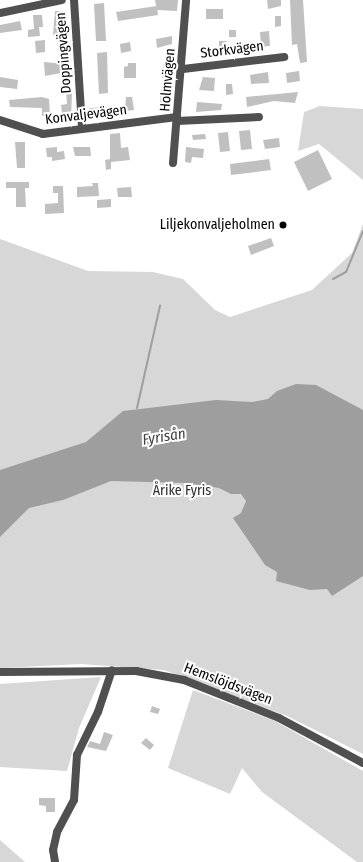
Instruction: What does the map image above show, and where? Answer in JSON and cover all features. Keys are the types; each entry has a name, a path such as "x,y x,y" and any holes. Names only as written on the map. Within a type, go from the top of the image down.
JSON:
{"street":[{"path":"0,13 62,0"},
{"name":"Doppingvägen","path":"74,0 82,128"},
{"name":"Holmvägen","path":"173,163 183,69 186,0"},
{"name":"Storkvägen","path":"183,69 284,57"},
{"name":"Konvaljevägen","path":"0,120 34,133 177,119 259,117"},
{"path":"55,862 53,850 57,832 74,800 76,755 98,712 112,670"},
{"name":"Hemslöjdsvägen","path":"0,672 112,670 156,674 205,687 279,718 363,763"}],"green space":[{"path":"320,106 363,109 363,180 319,144 298,151 304,112"},
{"name":"Årike Fyris","path":"363,224 363,754 287,716 164,670 81,664 0,668 0,239 88,271 153,272 183,279 215,310 230,317 312,290 352,253"},
{"path":"101,677 79,728 67,771 0,767 0,684"},
{"path":"193,690 275,721 363,771 363,862 357,862 262,792 242,768 230,794 168,768"},
{"path":"0,840 25,862 0,862"}],"water":[{"name":"Fyrisån","path":"296,384 316,385 363,410 363,576 332,596 327,589 310,590 276,581 277,572 265,565 233,518 241,513 246,501 241,494 231,494 219,488 185,483 111,481 63,500 29,508 0,537 0,470 86,442 123,411 216,400 252,402 268,399 277,391"}],"building":[{"path":"155,0 178,0 177,11 157,10"},
{"path":"267,0 281,0 281,6 268,9"},
{"path":"290,0 303,0 307,62 300,63 297,44 292,45"},
{"path":"104,3 106,41 96,41 94,4"},
{"path":"157,6 158,15 118,21 116,12"},
{"path":"206,9 223,9 223,19 206,19"},
{"path":"55,11 64,11 66,50 58,51 57,34 53,35"},
{"path":"33,15 42,15 43,27 39,27 40,36 28,37 28,30 34,29"},
{"path":"275,16 281,16 281,26 275,27"},
{"path":"20,21 22,30 0,33 0,25"},
{"path":"229,30 236,30 236,37 229,37"},
{"path":"269,31 270,46 261,47 260,32"},
{"path":"172,36 172,44 157,48 156,39"},
{"path":"45,40 45,52 36,53 35,41"},
{"path":"219,41 227,41 227,51 219,51"},
{"path":"130,42 131,51 121,53 120,44"},
{"path":"107,52 108,93 99,94 97,53"},
{"path":"44,62 65,64 66,72 45,76"},
{"path":"164,62 173,63 172,79 162,78"},
{"path":"128,63 136,63 136,78 124,78 124,67 128,66"},
{"path":"299,71 300,81 287,83 286,73"},
{"path":"268,72 269,83 251,84 250,75"},
{"path":"0,77 18,80 17,89 0,87"},
{"path":"203,77 215,78 214,91 199,90"},
{"path":"226,84 232,84 233,94 226,95"},
{"path":"161,89 170,90 169,106 160,106"},
{"path":"66,91 72,91 71,120 63,121 61,105 67,104"},
{"path":"298,92 295,103 274,101 247,107 246,97"},
{"path":"42,97 49,99 50,115 42,116 42,108 10,107 9,100"},
{"path":"126,97 132,97 134,110 125,111"},
{"path":"197,102 222,104 221,110 196,112"},
{"path":"110,107 111,116 90,116 89,108"},
{"path":"250,130 252,149 241,150 239,131"},
{"path":"228,132 230,151 220,152 218,133"},
{"path":"120,133 121,148 128,147 130,160 111,162 111,169 106,170 105,160 110,159 110,134"},
{"path":"205,134 206,139 193,140 192,135"},
{"path":"279,138 280,147 265,149 263,140"},
{"path":"15,142 25,142 25,168 17,168"},
{"path":"57,147 57,152 64,151 65,159 52,161 52,157 47,157 46,148"},
{"path":"73,147 90,147 91,156 75,156"},
{"path":"186,147 204,149 203,158 192,157 191,163 185,162"},
{"path":"318,150 332,179 308,191 294,162"},
{"path":"269,159 271,170 231,175 230,164"},
{"path":"6,182 29,182 29,188 25,188 26,207 16,207 16,188 6,188"},
{"path":"92,183 98,183 99,196 77,197 77,187 93,186"},
{"path":"53,186 63,186 64,213 45,214 45,204 58,203 58,193 53,193"},
{"path":"131,187 132,197 118,197 117,188"},
{"path":"111,199 111,207 97,208 97,200"},
{"path":"271,238 274,246 251,255 248,246"},
{"path":"152,706 160,709 158,714 150,712"},
{"path":"104,732 113,735 106,751 87,747 90,741 100,744"},
{"path":"146,738 154,745 150,750 141,743"},
{"path":"39,798 55,798 55,812 46,812 46,806 39,805"}],"waterway":[{"path":"333,279 346,272 363,231"},
{"path":"137,408 160,306"}],"place":[{"name":"Liljekonvaljeholmen","path":"283,225"}]}
